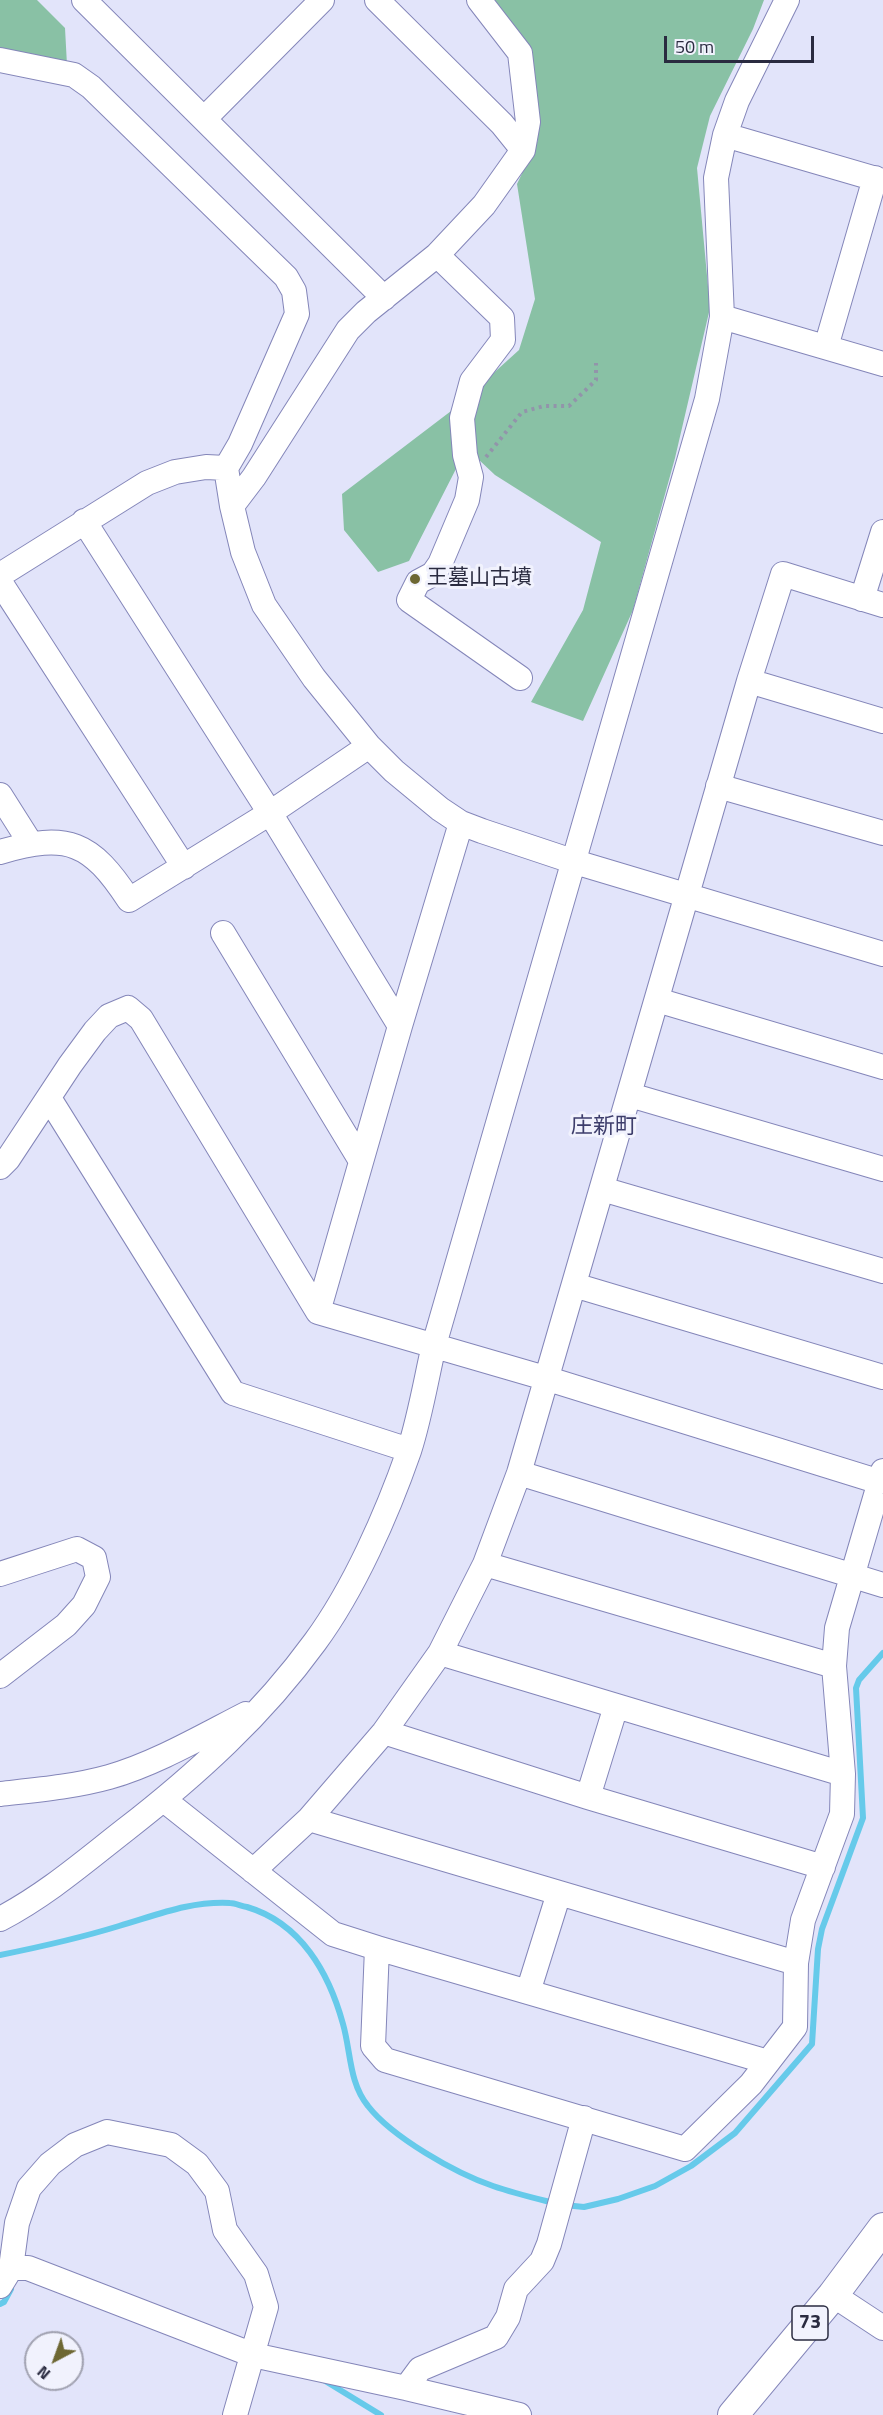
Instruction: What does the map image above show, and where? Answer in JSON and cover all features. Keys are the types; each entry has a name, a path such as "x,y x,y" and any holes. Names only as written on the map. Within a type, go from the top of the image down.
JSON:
{"main road":[{"name":"73","path":"733,2415 833,2295 883,2228"}],"street":[{"path":"84,0 384,298"},
{"path":"204,118 322,0"},
{"path":"377,0 502,124 524,150"},
{"path":"232,506 254,477 348,330 437,255 484,205 524,150 528,122 520,53 479,0"},
{"path":"0,1919 28,1905 62,1881 164,1800 223,1748 265,1704 316,1641 331,1617 372,1540 409,1450 434,1346 707,399 722,316 716,178 725,135 737,101 787,0"},
{"path":"0,60 74,75 82,81 286,277 294,291 297,314 240,444 226,468 232,506 243,552 264,605 314,678 369,746 416,790 461,823 574,862 883,954"},
{"path":"725,135 879,179 826,347"},
{"path":"437,255 502,318 503,340 472,381 462,418 465,455 471,477 467,500 440,564 433,574 418,582 409,600 520,678"},
{"path":"722,316 883,364"},
{"path":"0,575 147,483 206,467 226,468"},
{"path":"84,521 270,813 400,1026"},
{"path":"253,1870 309,1819 384,1732 440,1653 485,1564 519,1473 718,786 783,574 873,602 883,532"},
{"path":"0,582 184,867"},
{"path":"749,681 883,721"},
{"path":"0,852 53,841 79,847 98,859 114,877 129,900 270,813 369,746"},
{"path":"718,786 883,833"},
{"path":"0,795 31,844"},
{"path":"318,1312 461,823"},
{"path":"223,933 361,1161"},
{"path":"657,1000 883,1067"},
{"path":"3,1160 49,1098 70,1065 109,1016 128,1008 141,1019 318,1312 881,1477 837,1628 834,1666 843,1774 842,1814 824,1867 802,1920 796,1964 795,2027 752,2084 685,2150 385,2060 373,2046 377,1948"},
{"path":"630,1095 883,1169"},
{"path":"49,1098 233,1393 409,1450"},
{"path":"602,1190 883,1271"},
{"path":"574,1286 883,1377"},
{"path":"519,1473 883,1585"},
{"path":"0,1574 77,1549 94,1558 98,1577 84,1605 66,1625 0,1676"},
{"path":"485,1564 834,1666"},
{"path":"440,1653 843,1774"},
{"path":"0,1794 72,1785 111,1776 195,1740 265,1704"},
{"path":"588,1797 616,1706"},
{"path":"384,1732 588,1797 824,1867"},
{"path":"164,1800 333,1934 768,2062"},
{"path":"309,1819 796,1964"},
{"path":"528,1992 559,1893"},
{"path":"406,2388 420,2369 496,2337 508,2317 516,2289 542,2261 549,2244 584,2118"},
{"path":"5,2277 17,2223 29,2188 50,2163 75,2145 107,2132 171,2145 197,2164 217,2191 225,2230 256,2274 266,2307 235,2415"},
{"path":"5,2277 28,2268 251,2361 406,2388 519,2415"},
{"path":"833,2295 883,2328"}],"path":[{"path":"471,477 522,412 544,406 569,406 587,391 596,380 596,363"}],"green space":[{"path":"0,0 37,0 65,28 67,65 0,52"},
{"path":"489,0 764,0 753,29 710,116 697,168 710,308 675,458 633,610 583,721 531,702 583,610 601,542 495,475 477,458 459,463 409,561 378,572 344,530 342,494 455,408 519,350 535,299 517,184 538,140 528,58"}],"waterway":[{"path":"564,2205 584,2207 618,2199 655,2186 691,2166 735,2133 812,2044 818,1949 822,1929 863,1818 856,1688 859,1680 883,1653"},
{"path":"0,1955 75,1938 201,1904 232,1903 266,1915 283,1925 297,1938 321,1969 330,1986 343,2024 357,2087 368,2106 379,2118 408,2142 461,2172 501,2189 554,2203"},
{"path":"0,2304 4,2302 11,2289"},
{"path":"322,2379 381,2415"}],"place":[{"name":"王墓山古墳","path":"415,579"}],"district":[{"name":"庄新町","path":"604,1128"}]}
